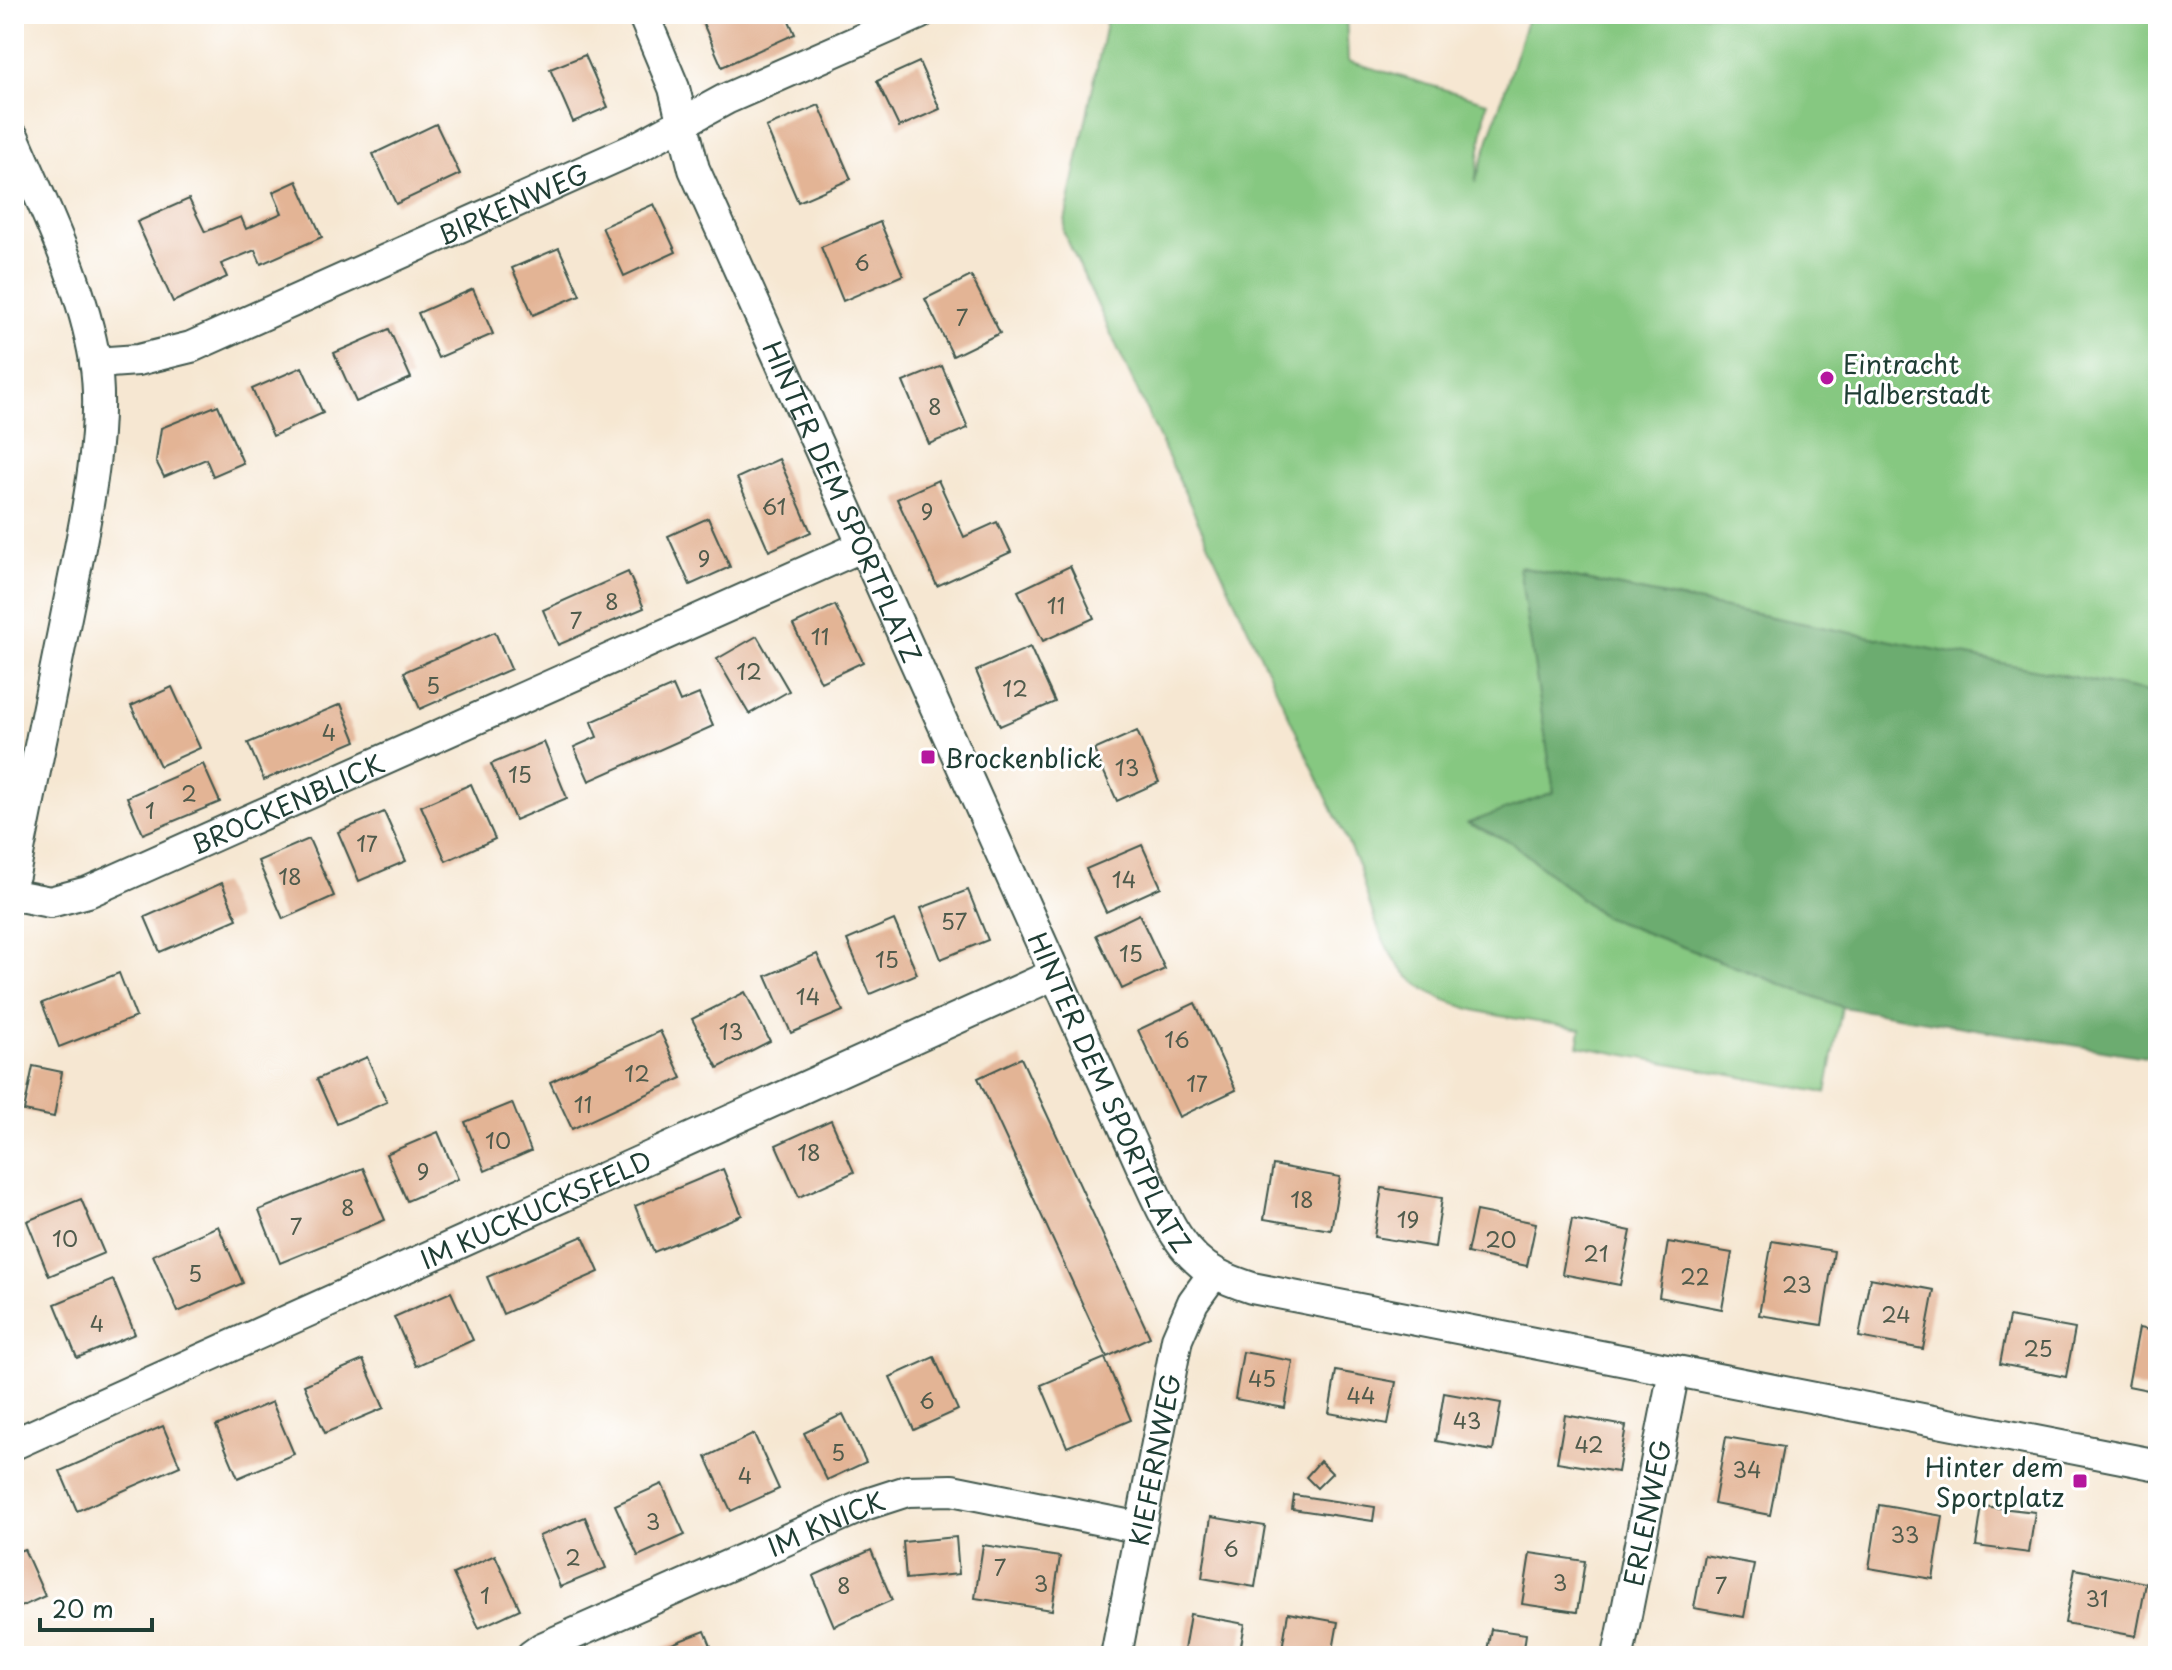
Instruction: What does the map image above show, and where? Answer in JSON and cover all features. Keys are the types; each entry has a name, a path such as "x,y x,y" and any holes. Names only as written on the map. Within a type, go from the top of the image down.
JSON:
{"street":[{"name":"HINTER DEM SPORTPLATZ","path":"643,14 674,88 694,169 1055,974 1170,1224 1188,1250 1214,1273 1252,1288 2158,1465"},
{"name":"BIRKENWEG","path":"95,363 138,360 191,347 636,148 726,99 919,14"},
{"path":"14,138 74,281 87,322 95,363 98,404 90,486 76,566 14,875"},
{"name":"BROCKENBLICK","path":"14,895 50,902 88,892 863,546"},
{"name":"IM KUCKUCKSFELD","path":"14,1444 1055,974"},
{"name":"KIEFERNWEG","path":"1116,1656 1177,1339 1193,1302 1214,1273"},
{"name":"ERLENWEG","path":"1618,1656 1674,1371"},
{"name":"IM KNICK","path":"531,1656 542,1648 853,1510 907,1491 952,1490 1141,1528"}],"green space":[{"path":"1108,14 1346,14 1348,61 1487,102 1475,183 1529,14 2131,14 2158,21 2158,694 1520,567 1554,792 1469,824 1511,842 1604,917 1842,1007 1826,1093 1578,1046 1581,1029 1489,1014 1466,1007 1424,988 1397,964 1376,924 1359,867 1063,231"},
{"path":"1519,567 2158,694 2158,1059 1842,1007 1604,917 1511,842 1468,823 1554,792"}],"building":[{"path":"699,14 786,14 795,34 722,67"},
{"path":"585,55 608,107 573,122 550,69"},
{"path":"919,62 940,109 899,127 877,81"},
{"path":"819,105 851,179 798,202 766,127"},
{"path":"436,124 460,174 396,204 373,154"},
{"path":"297,181 322,237 261,264 255,250 221,264 227,277 173,302 137,222 189,199 205,232 241,217 246,229 282,213 273,192"},
{"path":"654,204 676,252 624,276 602,227"},
{"path":"880,222 903,275 843,301 821,247"},
{"path":"559,248 580,295 533,315 512,268"},
{"path":"971,276 1000,333 953,356 925,299"},
{"path":"473,289 493,334 438,358 418,313"},
{"path":"389,329 411,378 356,402 334,353"},
{"path":"942,366 968,428 929,444 903,382"},
{"path":"302,367 323,413 273,436 252,389"},
{"path":"218,405 243,463 213,476 206,459 164,477 156,461 161,428"},
{"path":"779,459 811,532 769,551 737,478"},
{"path":"938,480 964,537 997,522 1011,552 937,586 897,499"},
{"path":"708,518 730,567 690,585 668,536"},
{"path":"1070,566 1094,618 1043,641 1018,591"},
{"path":"628,572 644,608 558,645 543,610"},
{"path":"835,605 863,662 821,682 793,625"},
{"path":"495,632 511,669 420,709 404,672"},
{"path":"757,636 789,691 749,714 717,659"},
{"path":"1030,647 1055,702 1000,726 976,671"},
{"path":"673,686 680,702 699,694 713,726 589,781 574,747 597,737 591,722"},
{"path":"172,687 200,748 160,766 131,706"},
{"path":"341,704 356,741 264,780 248,743"},
{"path":"1137,731 1159,782 1117,801 1094,750"},
{"path":"544,742 567,798 515,820 491,764"},
{"path":"203,764 220,802 143,834 127,797"},
{"path":"471,784 495,839 446,861 421,806"},
{"path":"384,812 406,861 359,881 338,832"},
{"path":"309,839 334,896 283,919 258,861"},
{"path":"1142,845 1161,887 1106,912 1086,869"},
{"path":"222,883 237,919 160,952 145,917"},
{"path":"968,890 988,940 941,959 921,908"},
{"path":"1139,914 1165,969 1122,989 1096,935"},
{"path":"894,920 917,974 870,994 847,940"},
{"path":"817,954 843,1011 791,1033 766,976"},
{"path":"119,973 136,1017 59,1047 42,1003"},
{"path":"745,992 770,1041 718,1068 692,1019"},
{"path":"1195,1003 1236,1090 1179,1117 1138,1030"},
{"path":"660,1031 682,1078 572,1129 550,1082"},
{"path":"367,1057 387,1102 337,1124 317,1079"},
{"path":"1021,1058 1150,1337 1107,1357 978,1078"},
{"path":"33,1066 62,1072 54,1117 24,1111"},
{"path":"512,1103 531,1151 485,1171 465,1122"},
{"path":"831,1120 854,1172 799,1197 776,1145"},
{"path":"438,1132 458,1179 407,1201 386,1154"},
{"path":"1273,1165 1340,1177 1331,1230 1264,1219"},
{"path":"363,1168 385,1220 280,1263 259,1210"},
{"path":"723,1169 742,1215 654,1252 635,1206"},
{"path":"1382,1188 1442,1198 1435,1247 1374,1237"},
{"path":"81,1199 104,1253 49,1276 27,1221"},
{"path":"1476,1211 1536,1223 1527,1266 1467,1253"},
{"path":"1572,1219 1631,1231 1620,1285 1562,1274"},
{"path":"218,1226 243,1283 178,1312 153,1255"},
{"path":"583,1236 599,1272 503,1314 487,1277"},
{"path":"1772,1241 1834,1251 1822,1325 1759,1315"},
{"path":"1668,1242 1732,1253 1722,1309 1659,1297"},
{"path":"1870,1278 1934,1290 1923,1349 1859,1337"},
{"path":"113,1280 135,1334 77,1358 55,1304"},
{"path":"451,1292 473,1340 416,1366 394,1317"},
{"path":"2009,1317 2075,1329 2066,1377 2000,1364"},
{"path":"2139,1328 2158,1332 2158,1392 2128,1386"},
{"path":"1243,1352 1293,1361 1285,1408 1235,1399"},
{"path":"934,1357 958,1410 914,1430 890,1377"},
{"path":"1105,1358 1131,1420 1067,1447 1041,1385"},
{"path":"363,1360 384,1408 325,1433 304,1385"},
{"path":"1336,1371 1396,1382 1388,1424 1329,1413"},
{"path":"1444,1393 1501,1403 1493,1451 1436,1441"},
{"path":"272,1402 294,1454 238,1478 216,1426"},
{"path":"843,1414 866,1462 827,1480 804,1433"},
{"path":"1565,1415 1626,1426 1618,1472 1557,1462"},
{"path":"163,1426 180,1466 77,1511 60,1471"},
{"path":"754,1434 779,1489 731,1511 706,1457"},
{"path":"1726,1437 1783,1447 1770,1515 1714,1504"},
{"path":"1320,1461 1332,1473 1317,1488 1306,1477"},
{"path":"662,1484 685,1535 638,1556 615,1505"},
{"path":"1294,1495 1375,1507 1373,1521 1292,1509"},
{"path":"1879,1505 1943,1516 1933,1579 1869,1568"},
{"path":"1982,1506 2035,1512 2029,1553 1976,1546"},
{"path":"585,1517 606,1568 560,1587 539,1536"},
{"path":"1211,1517 1265,1526 1255,1587 1202,1578"},
{"path":"956,1537 959,1574 906,1579 903,1542"},
{"path":"983,1545 1060,1557 1052,1610 975,1598"},
{"path":"24,1549 45,1596 14,1610 14,1553"},
{"path":"871,1550 892,1600 834,1626 813,1576"},
{"path":"1530,1553 1585,1561 1577,1612 1522,1604"},
{"path":"495,1555 520,1609 479,1628 453,1574"},
{"path":"1704,1555 1754,1564 1744,1617 1694,1608"},
{"path":"2075,1569 2146,1583 2136,1636 2065,1623"},
{"path":"1288,1613 1338,1622 1332,1656 1282,1649"},
{"path":"1190,1614 1245,1624 1239,1656 1183,1656"},
{"path":"1491,1629 1526,1634 1523,1656 1486,1656"},
{"path":"705,1631 715,1656 641,1656"}],"place":[{"name":"Eintracht Halberstadt","path":"1827,378"},
{"name":"Brockenblick","path":"928,757"},
{"name":"Hinter dem Sportplatz","path":"2080,1481"}]}
